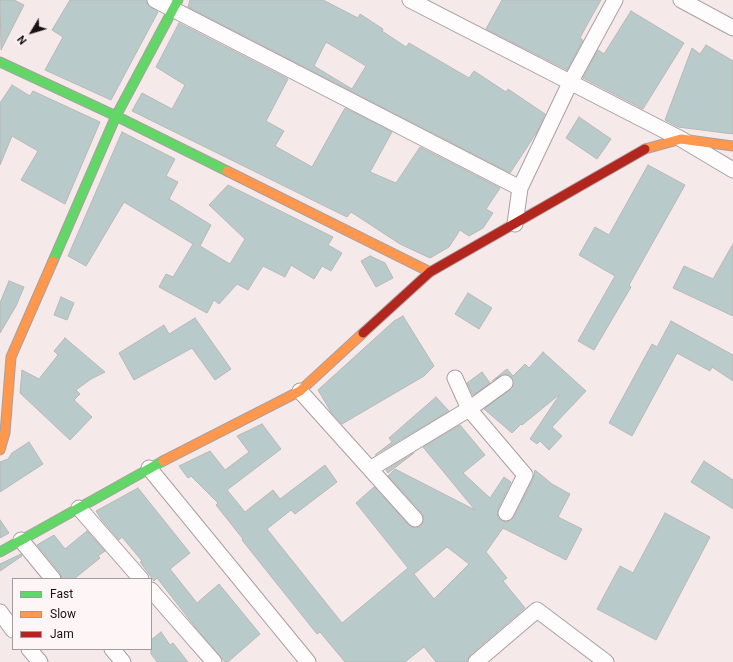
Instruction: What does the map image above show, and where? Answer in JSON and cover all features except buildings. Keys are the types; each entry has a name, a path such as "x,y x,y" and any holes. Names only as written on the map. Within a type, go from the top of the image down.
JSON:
{"street":[{"path":"155,0 175,4 520,188"},
{"path":"410,0 681,139 733,170"},
{"path":"515,224 520,188 570,83 615,0"},
{"path":"681,0 733,28"},
{"path":"0,450 5,433 11,357 116,116 175,4"},
{"path":"0,62 116,116 430,272"},
{"path":"0,552 149,468 300,391 430,272 649,147 681,139 733,146"},
{"path":"455,378 469,409 525,475 506,513"},
{"path":"370,469 469,409 505,383"},
{"path":"300,391 415,519"},
{"path":"149,468 308,662"},
{"path":"79,508 140,578"},
{"path":"21,540 52,578"},
{"path":"152,591 214,662"},
{"path":"476,662 537,610 606,662"},
{"path":"0,612 12,629"},
{"path":"30,650 40,662"},
{"path":"113,650 123,662"}],"traffic: fast":[{"path":"53,261 116,116 178,0"},
{"path":"0,62 116,116 227,171"},
{"path":"0,552 163,461"}],"traffic: slow":[{"path":"645,149 681,139 733,146"},
{"path":"227,171 430,272"},
{"path":"0,450 5,433 11,357 53,261"},
{"path":"163,461 300,391 363,333"}],"traffic: jam":[{"path":"363,333 430,272 645,149"}]}
